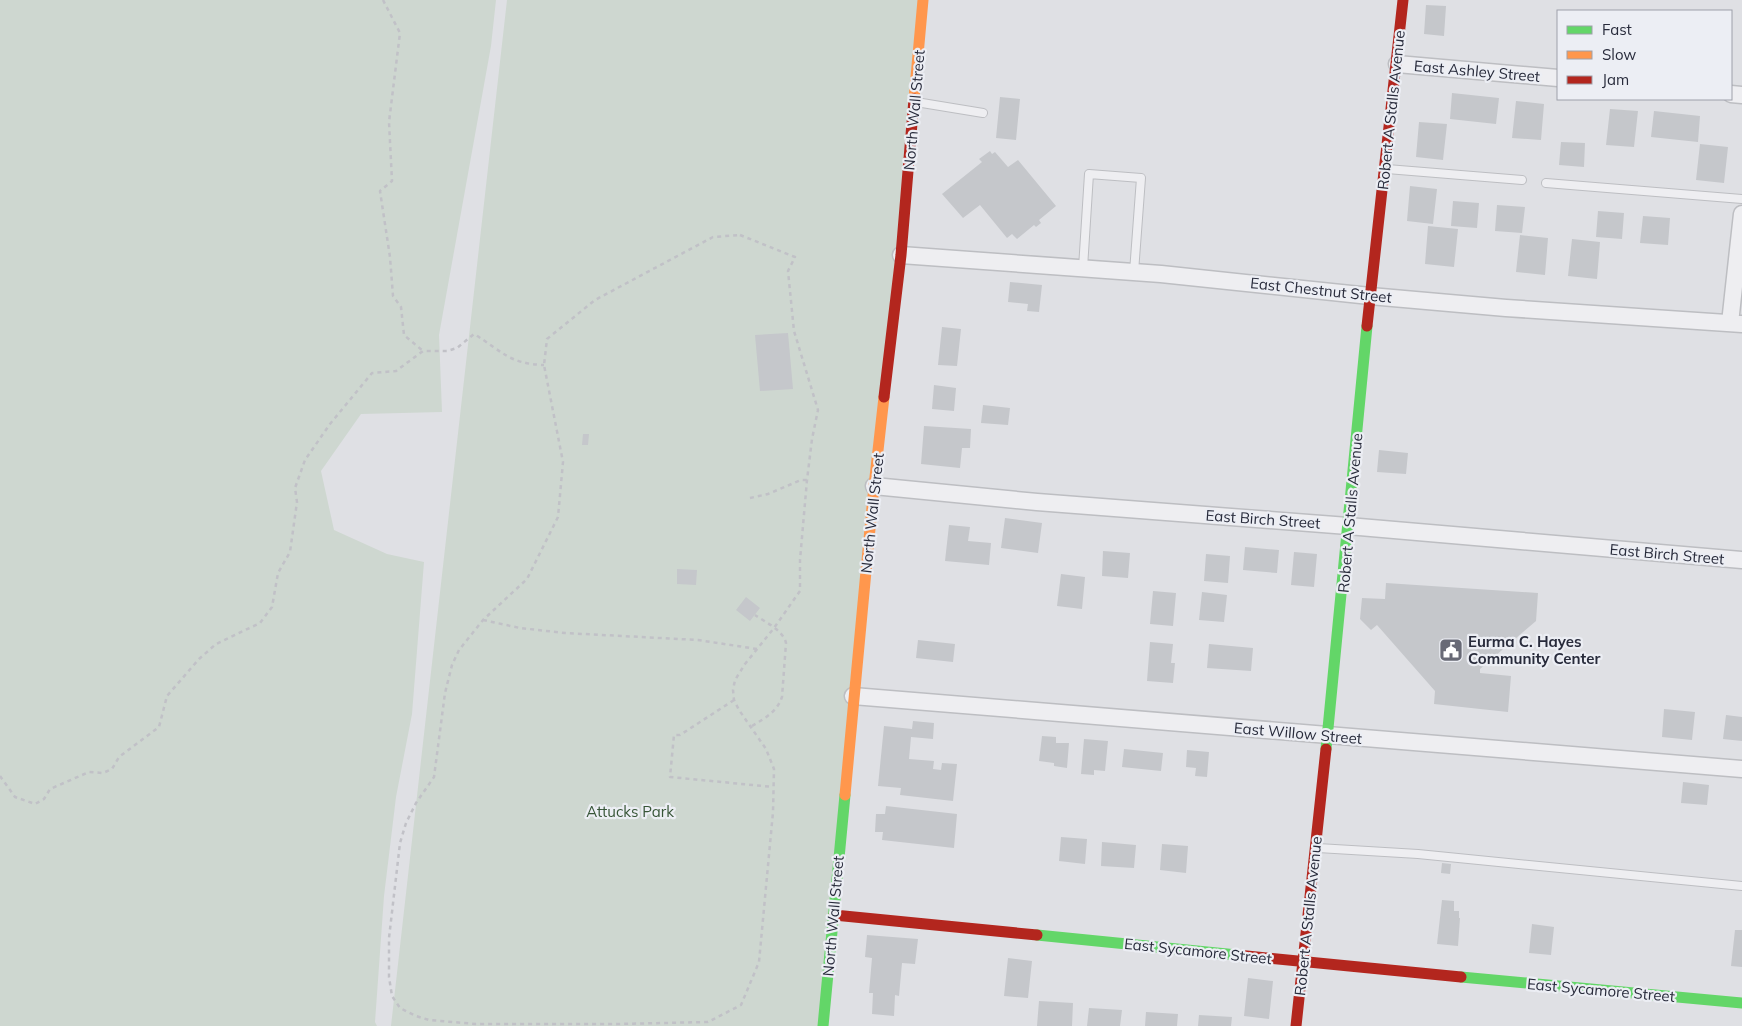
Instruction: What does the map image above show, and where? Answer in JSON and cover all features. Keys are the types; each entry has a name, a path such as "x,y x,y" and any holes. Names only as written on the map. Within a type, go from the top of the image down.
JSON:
{"street":[{"name":"North Wall Street","path":"823,1026 874,486 901,255 923,0"},
{"name":"Robert A Stalls Avenue","path":"1296,1026 1328,736 1370,296 1397,64 1402,0"},
{"name":"East Ashley Street","path":"1397,64 1557,78"},
{"path":"1736,323 1742,214"},
{"name":"East Chestnut Street","path":"901,255 1134,272 1506,308 1736,323"},
{"name":"East Birch Street","path":"874,486 1037,502 1348,526 1742,560"},
{"name":"East Willow Street","path":"853,696 1742,769"},
{"name":"East Sycamore Street","path":"834,915 1303,962 1742,1003"}],"lane":[{"path":"914,102 983,113"},
{"path":"1385,168 1522,180"},
{"path":"1082,268 1089,174 1141,178 1134,272"},
{"path":"1546,183 1742,199"},
{"path":"1316,848 1418,854 1742,886"}],"path":[{"path":"383,0 400,33 389,122 392,181 380,191 390,258 393,296 401,307 404,335 423,351"},
{"path":"740,235 795,257 788,271 794,331 818,410 807,480 800,560 800,591 745,664 735,680 733,690 734,700 766,749 774,769 773,812 759,962 741,1005 708,1022 618,1024 476,1024 429,1020 400,1008 392,996 389,977 389,938 400,843 409,816 434,777 445,693 452,665 459,650 483,620 527,578 558,517 563,462 544,365 547,339 595,300 713,237 740,235"},
{"path":"0,776 15,797 35,804 44,799 50,789 89,772 103,773 112,769 119,757 159,727 167,696 199,659 216,644 260,623 272,608 278,573 290,552 297,502 294,488 305,460 330,424 372,373 396,371 423,351 447,351 458,348 474,334 494,349 520,363 544,365"},
{"path":"750,498 768,494 801,480 807,480"},
{"path":"751,727 776,709 782,696 786,643 785,639 774,628 755,615"},
{"path":"483,620 520,628 565,633 698,640 757,649"},
{"path":"734,700 680,735 674,735 670,777 773,787"}],"green space":[{"path":"0,0 496,0 491,46 439,335 442,412 361,414 321,471 334,530 387,554 424,562 412,714 396,797 384,896 375,1022 377,1026 0,1026"},
{"name":"Attucks Park","path":"507,0 927,0 823,1026 391,1026"}],"building":[{"path":"1426,5 1446,6 1444,36 1424,34"},
{"path":"1452,93 1499,98 1496,124 1450,119"},
{"path":"1000,97 1020,99 1016,140 996,138"},
{"path":"1516,101 1544,104 1541,140 1512,138"},
{"path":"1610,109 1638,111 1634,147 1606,145"},
{"path":"1654,111 1700,116 1698,142 1651,137"},
{"path":"1419,122 1447,124 1443,160 1416,157"},
{"path":"1561,142 1585,143 1584,167 1559,165"},
{"path":"1700,144 1728,147 1724,183 1696,180"},
{"path":"990,151 992,154 995,152 1008,167 1018,160 1056,206 1039,220 1041,223 1036,227 1034,225 1017,239 1012,234 1007,238 980,205 963,218 942,194 982,162 979,159"},
{"path":"1410,186 1437,189 1433,224 1407,221"},
{"path":"1453,201 1479,203 1477,228 1451,226"},
{"path":"1497,205 1525,207 1522,233 1495,231"},
{"path":"1598,211 1624,213 1622,239 1596,237"},
{"path":"1643,216 1670,218 1668,245 1640,243"},
{"path":"1428,226 1458,229 1454,267 1425,264"},
{"path":"1520,235 1548,238 1545,275 1516,272"},
{"path":"1572,239 1600,242 1597,279 1568,276"},
{"path":"1010,282 1042,285 1039,312 1027,311 1028,304 1008,302"},
{"path":"942,327 961,329 957,366 938,365"},
{"path":"788,333 793,389 760,391 755,335"},
{"path":"934,385 956,388 954,411 932,409"},
{"path":"983,405 1010,408 1008,425 981,423"},
{"path":"924,426 971,429 970,448 962,448 960,468 921,464"},
{"path":"583,434 589,434 588,445 582,445"},
{"path":"1379,450 1408,453 1406,474 1377,472"},
{"path":"1005,518 1042,523 1038,553 1001,548"},
{"path":"949,525 970,527 968,541 991,543 989,565 945,561"},
{"path":"1245,547 1279,550 1277,573 1243,570"},
{"path":"1103,551 1130,553 1128,578 1102,576"},
{"path":"1294,552 1317,554 1314,587 1291,585"},
{"path":"1206,554 1230,556 1228,583 1204,581"},
{"path":"677,569 697,570 696,585 677,584"},
{"path":"1061,574 1085,577 1082,609 1057,606"},
{"name":"Eurma C. Hayes Community Center","path":"1386,583 1538,593 1536,621 1480,669 1480,673 1511,676 1508,712 1434,704 1435,691 1377,625 1371,630 1360,619 1362,598 1385,599"},
{"path":"1153,591 1176,593 1173,626 1150,624"},
{"path":"1202,592 1227,595 1224,622 1199,620"},
{"path":"746,597 760,608 750,621 736,610"},
{"path":"918,640 955,644 953,662 916,658"},
{"path":"1150,642 1173,644 1171,663 1175,663 1173,683 1147,681"},
{"path":"1209,644 1253,648 1251,671 1207,668"},
{"path":"1664,709 1695,712 1692,740 1662,737"},
{"path":"1726,715 1742,717 1742,741 1723,739"},
{"path":"913,721 934,723 933,739 911,737 909,759 934,761 933,769 941,770 942,763 957,764 953,801 900,795 901,788 878,786 884,726 912,729"},
{"path":"1042,736 1056,737 1056,743 1069,743 1067,768 1054,766 1054,763 1039,761"},
{"path":"1084,739 1108,741 1105,771 1094,770 1094,775 1081,774"},
{"path":"1124,749 1163,753 1161,771 1122,767"},
{"path":"1187,750 1209,752 1207,777 1195,776 1196,768 1186,767"},
{"path":"1683,782 1709,785 1707,805 1681,803"},
{"path":"886,806 957,814 954,848 882,840 883,832 875,832 876,814 885,814"},
{"path":"1061,837 1087,839 1085,864 1059,861"},
{"path":"1102,842 1136,845 1134,868 1101,866"},
{"path":"1162,844 1188,846 1186,873 1160,870"},
{"path":"1442,863 1451,864 1450,874 1441,873"},
{"path":"1442,900 1454,901 1454,911 1459,911 1458,946 1437,944"},
{"path":"1532,924 1554,927 1551,955 1529,953"},
{"path":"1735,930 1742,930 1742,967 1731,966"},
{"path":"867,935 918,939 915,964 902,963 899,996 895,995 894,1016 872,1014 873,993 869,993 872,958 865,957"},
{"path":"1008,958 1032,961 1028,998 1004,996"},
{"path":"1248,978 1273,981 1269,1019 1244,1016"},
{"path":"1039,1001 1073,1003 1072,1026 1037,1026"},
{"path":"1089,1008 1122,1010 1120,1026 1087,1026"},
{"path":"1146,1012 1178,1014 1177,1026 1145,1026"},
{"path":"1199,1015 1232,1017 1231,1026 1198,1026"}],"traffic: fast":[{"path":"1326,749 1367,326"},
{"path":"823,1026 845,795"},
{"path":"1037,935 1237,955"},
{"path":"1461,977 1742,1003"}],"traffic: slow":[{"path":"914,99 923,0"},
{"path":"845,795 884,397"}],"traffic: jam":[{"path":"1367,326 1403,0"},
{"path":"884,397 901,255 914,99"},
{"path":"1296,1026 1326,749"},
{"path":"834,915 1037,935"},
{"path":"1237,955 1461,977"}],"place":[{"name":"Eurma C. Hayes Community Center","path":"1451,650"}]}
